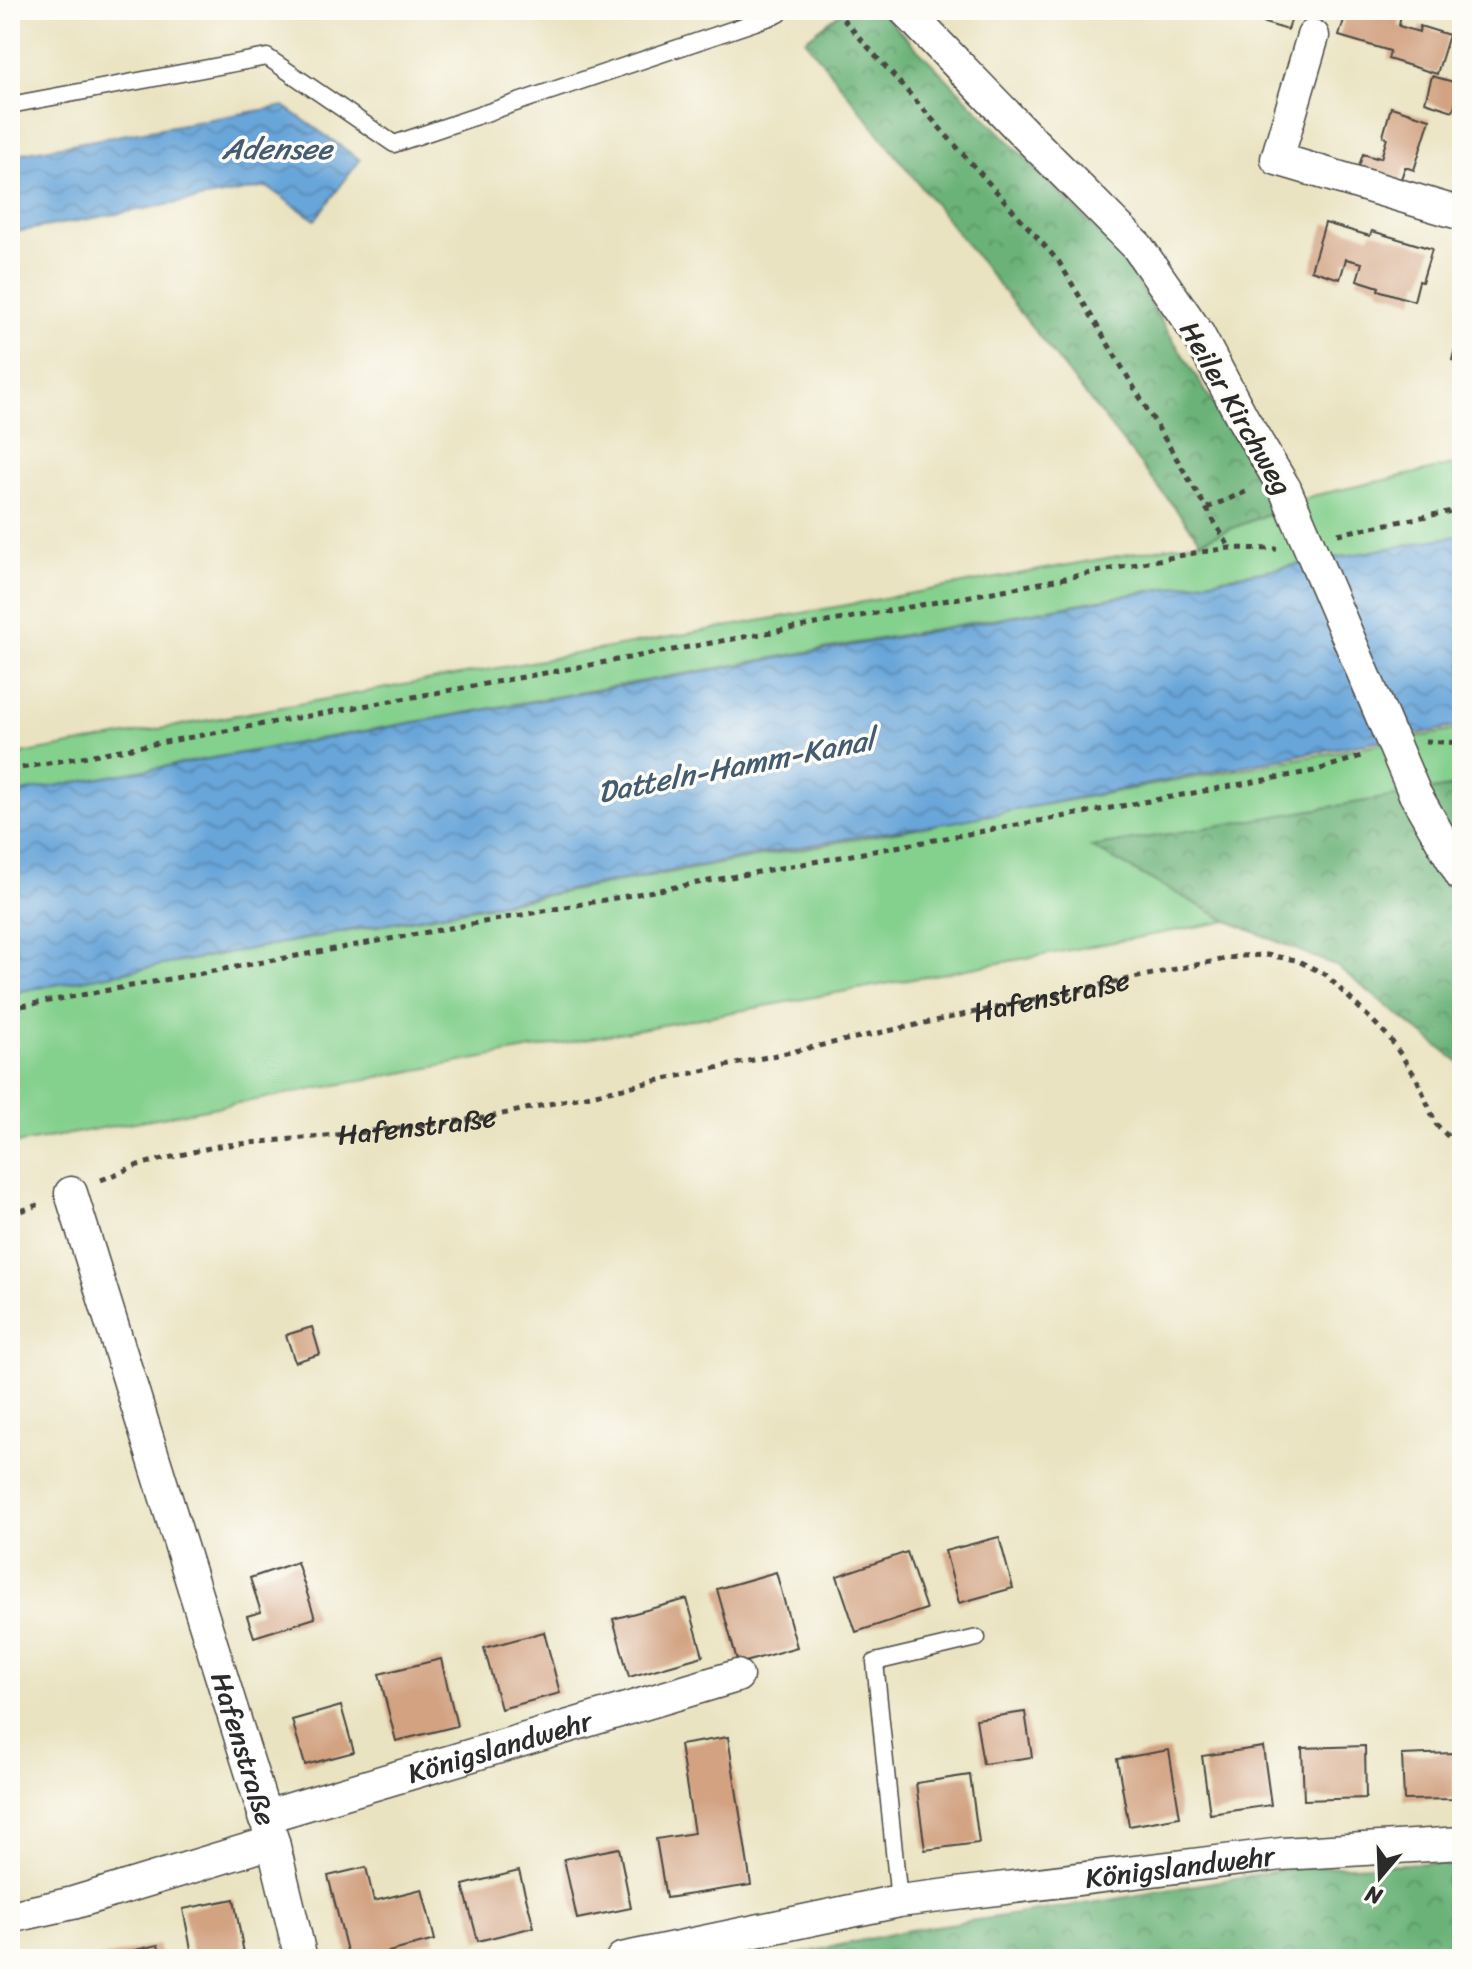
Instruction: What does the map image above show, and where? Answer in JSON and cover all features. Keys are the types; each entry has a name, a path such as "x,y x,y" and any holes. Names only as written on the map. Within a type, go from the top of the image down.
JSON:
{"street":[{"name":"Heiler Kirchweg","path":"905,10 1137,246 1198,334 1281,483 1415,794 1462,876"},
{"path":"1313,36 1277,159 1462,214"},
{"name":"Hafenstraße","path":"71,1193 268,1830 301,1959"},
{"name":"Königslandwehr","path":"10,1917 73,1903 268,1830 737,1676"},
{"name":"Königslandwehr","path":"622,1959 899,1901 1282,1854 1462,1843"}],"lane":[{"path":"10,105 267,57 394,144 779,14"},
{"path":"899,1901 875,1662 977,1638"}],"path":[{"path":"835,10 1059,262 1230,548"},
{"path":"1207,508 1281,483"},
{"path":"1324,538 1462,509"},
{"path":"10,770 1194,553 1230,548 1280,549"},
{"path":"1423,741 1462,743"},
{"path":"10,1008 1298,774 1376,752"},
{"name":"Hafenstraße","path":"71,1193 138,1165 218,1146 484,1118 1240,956 1267,955 1296,960 1325,974 1389,1037 1417,1079 1436,1124 1462,1151"}],"green space":[{"path":"844,10 879,10 1117,251 1280,509 1201,541 805,40"},
{"path":"1462,463 1462,535 10,794 10,756 1201,541 1312,496"},
{"path":"1462,729 1462,785 1092,847 1228,921 10,1145 10,993"},
{"path":"1462,785 1462,1065 1336,966 1228,921 1091,847"},
{"path":"1462,1862 1462,1959 777,1959 909,1930 1110,1900 1293,1868"}],"water":[{"name":"Adensee","path":"284,106 360,160 315,220 267,187 10,233 10,155"},
{"name":"Datteln-Hamm-Kanal","path":"1462,535 1462,726 10,993 10,794"}],"building":[{"path":"1236,10 1294,10 1288,30 1234,14"},
{"path":"1308,10 1342,10 1339,20"},
{"path":"1347,10 1392,10 1401,13 1399,26 1419,32 1420,26 1449,35 1437,74 1388,59 1390,51 1339,36"},
{"path":"1432,76 1461,84 1453,111 1425,102"},
{"path":"1391,107 1430,119 1414,170 1405,167 1399,185 1357,172 1363,154 1381,158"},
{"path":"1325,223 1370,236 1372,231 1432,249 1414,301 1357,280 1362,263 1346,259 1340,279 1311,270"},
{"path":"1462,326 1462,363 1452,360"},
{"path":"312,1327 320,1354 295,1362 286,1335"},
{"path":"999,1537 1013,1588 959,1603 945,1551"},
{"path":"907,1552 926,1609 856,1632 837,1576"},
{"path":"297,1562 315,1618 254,1637 247,1616 261,1612 250,1578"},
{"path":"776,1572 797,1647 738,1664 717,1589"},
{"path":"687,1599 703,1656 629,1677 613,1619"},
{"path":"544,1632 560,1693 501,1709 484,1648"},
{"path":"441,1659 457,1726 396,1741 379,1674"},
{"path":"341,1706 354,1752 305,1765 292,1720"},
{"path":"1025,1712 1032,1757 983,1764 976,1719"},
{"path":"728,1737 751,1885 666,1898 656,1839 694,1833 680,1745"},
{"path":"1365,1746 1366,1798 1304,1800 1302,1748"},
{"path":"1263,1747 1271,1805 1210,1814 1202,1756"},
{"path":"1169,1750 1180,1817 1129,1826 1117,1759"},
{"path":"1453,1753 1454,1799 1404,1800 1402,1755"},
{"path":"970,1775 979,1843 925,1850 916,1783"},
{"path":"619,1848 631,1908 577,1919 564,1859"},
{"path":"366,1867 374,1901 422,1889 435,1940 361,1959 349,1959 328,1876"},
{"path":"519,1871 534,1927 478,1941 463,1885"},
{"path":"234,1899 245,1959 193,1959 183,1909"},
{"path":"158,1945 162,1959 98,1959 98,1958"}]}
